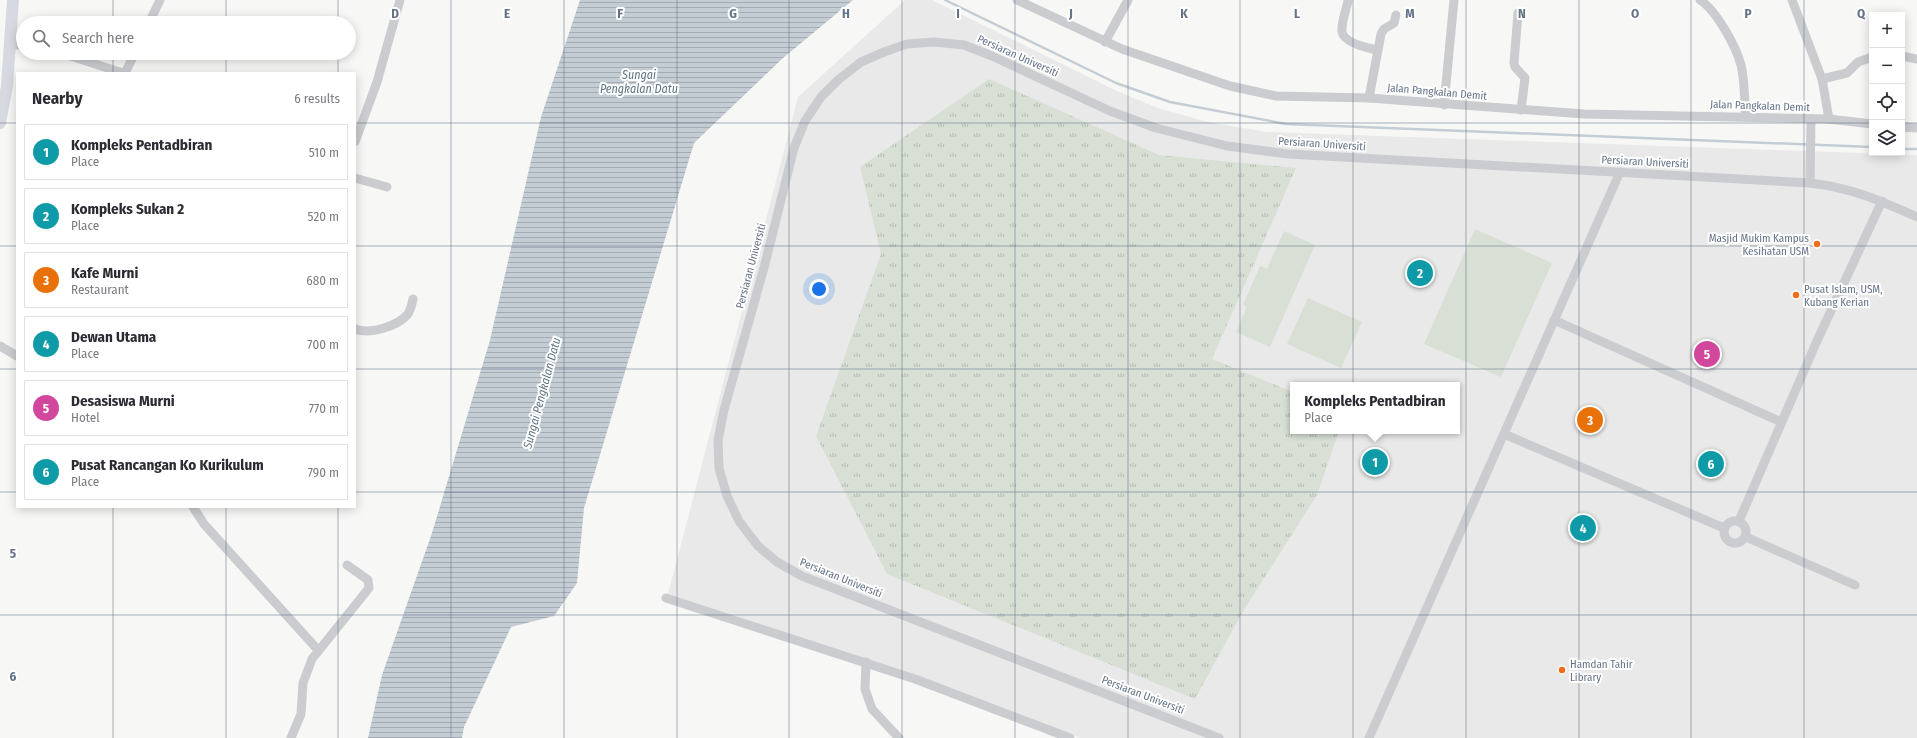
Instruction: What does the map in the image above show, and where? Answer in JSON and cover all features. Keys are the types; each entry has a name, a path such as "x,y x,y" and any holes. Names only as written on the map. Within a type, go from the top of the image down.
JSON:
{"main road":[{"path":"0,123 7,86 13,0"}],"street":[{"path":"152,16 160,0"},
{"path":"356,139 387,49 400,0"},
{"name":"Jalan Pangkalan Demit","path":"1017,0 1105,42 1179,70 1230,86 1276,96 1369,98 1444,105 1584,114 1829,119 1869,124"},
{"path":"1105,42 1128,0"},
{"path":"1444,105 1454,0"},
{"path":"1700,0 1709,6 1718,19 1738,55 1741,66 1746,117"},
{"path":"1792,0 1822,79 1829,119"},
{"path":"1348,1 1342,30 1343,35 1350,41 1363,47 1377,50"},
{"path":"1518,12 1514,63 1515,67 1525,78 1521,110"},
{"path":"1369,98 1377,50 1382,31 1394,23 1396,15"},
{"path":"10,43 16,44"},
{"name":"Persiaran Universiti","path":"1219,738 802,576 777,562 758,546 739,521 727,496 719,468 718,440 724,410 765,264 794,148 805,121 821,97 838,80 861,62 907,44 927,43 964,45 992,56 1110,111 1156,128 1227,146 1288,154 1810,183 1845,188 1882,201 1917,217"},
{"path":"1905,57 1917,59"},
{"path":"1822,79 1847,73 1858,62 1869,58"},
{"path":"83,60 121,72"},
{"path":"125,72 131,60"},
{"path":"1810,183 1811,119"},
{"path":"1905,127 1917,128"},
{"path":"1369,738 1620,172"},
{"path":"356,178 388,187"},
{"path":"1739,521 1816,343 1882,201"},
{"path":"356,329 363,331 374,330 391,324 408,314 413,299"},
{"path":"1554,320 1781,422"},
{"path":"0,346 16,355"},
{"path":"1504,434 1724,528"},
{"path":"194,508 204,524 318,650"},
{"path":"1724,528 1732,521 1739,521 1745,526 1747,533 1746,537"},
{"path":"1724,528 1725,536 1730,542 1737,543 1746,537"},
{"path":"1746,537 1854,585"},
{"path":"291,738 300,714 303,683 312,659 368,588 368,580 347,565"},
{"path":"666,598 866,662 1070,738"},
{"path":"866,662 865,689 872,709 899,738"}],"shaded area":[{"path":"905,0 932,0 1117,91 1158,108 1208,122 1267,132 1869,153 1869,156 1917,155 1917,738 1080,738 904,671 668,594 798,97"}],"green space":[{"path":"989,79 1159,155 1296,168 1212,359 1290,391 1290,434 1338,434 1317,495 1242,613 1195,699 887,574 816,436 881,254 860,167"},
{"path":"1475,229 1552,263 1501,377 1424,344"},
{"path":"1284,231 1315,245 1270,347 1236,332 1247,307 1243,305 1260,266 1267,269"},
{"path":"1308,298 1362,322 1341,368 1287,344"}],"water":[{"name":"Sungai Pengkalan Datu","path":"580,0 853,0 783,58 694,143 584,508 577,583 554,616 511,627 464,727 462,738 368,738 382,675 432,533 490,340 541,117"}],"waterway":[{"path":"945,0 1116,83 1170,102 1286,124 1869,147"},
{"path":"1905,149 1917,149"}],"place":[{"name":"Masjid Mukim Kampus Kesihatan USM","path":"1817,244"},
{"name":"Kompleks Sukan 2","path":"1420,273"},
{"name":"Pusat Islam, USM, Kubang Kerian","path":"1796,295"},
{"name":"Desasiswa Murni","path":"1707,354"},
{"name":"Kafe Murni","path":"1590,420"},
{"name":"Kompleks Pentadbiran","path":"1375,462"},
{"name":"Pusat Rancangan Ko Kurikulum","path":"1711,464"},
{"name":"Dewan Utama","path":"1583,528"},
{"name":"Hamdan Tahir Library","path":"1562,670"}]}
